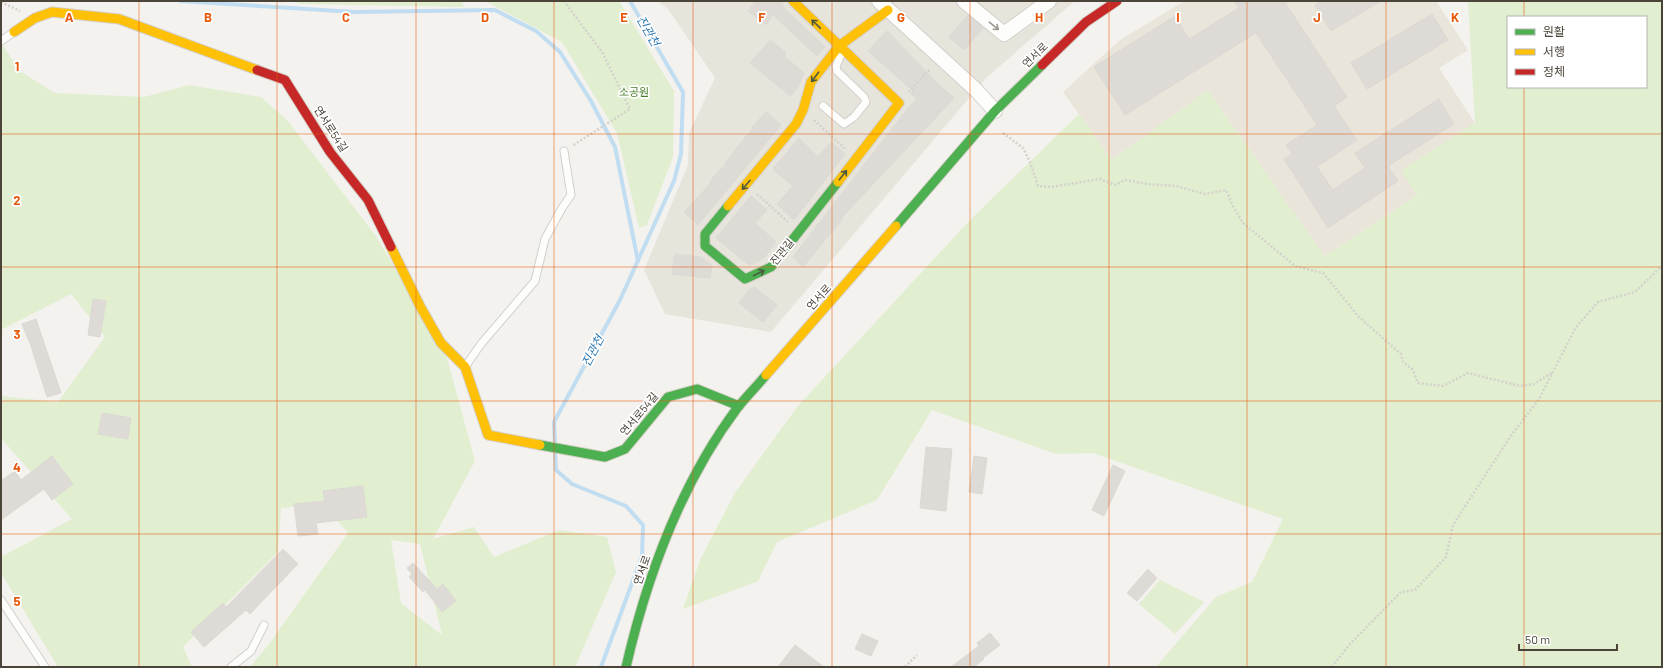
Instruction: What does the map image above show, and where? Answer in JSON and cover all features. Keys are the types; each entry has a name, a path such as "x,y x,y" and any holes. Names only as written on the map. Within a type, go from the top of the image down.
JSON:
{"street":[{"path":"793,1 899,103"},
{"path":"964,1 1004,34 1049,1"},
{"name":"연서로","path":"626,667 636,623 667,535 694,477 720,433 739,406 848,283 996,111 1086,22 1117,1"},
{"name":"진관길","path":"899,103 771,267 745,279 705,246 705,234 796,124 803,110 811,82 883,5 976,90 996,111"},
{"name":"연서로54길","path":"14,32 35,18 52,12 119,18 285,80 330,152 368,200 420,306 441,343 465,367 488,435 605,457 625,449 668,397 697,389 739,406"}],"lane":[{"name":"연서로54길","path":"1,40 14,32"},
{"path":"823,106 844,124 854,117 866,102 864,98 837,71 836,66 843,49"},
{"path":"465,367 480,344 535,281 545,239 571,195 564,151"},
{"path":"1,600 45,667"},
{"path":"231,667 251,650 264,625"}],"path":[{"path":"564,1 602,52 630,109 564,151"},
{"path":"899,103 930,68"},
{"path":"803,110 856,159"},
{"path":"1003,133 1023,148 1030,162 1038,186 1051,187 1100,179 1115,185 1126,180 1147,184 1176,186 1205,194 1226,190 1243,223 1295,266 1323,273 1360,317 1401,354 1403,362 1413,370 1418,383 1443,386 1468,373 1520,386 1534,384 1553,372"},
{"path":"747,184 798,232"},
{"path":"1332,667 1349,645 1401,592 1415,590 1446,557 1453,525 1510,437 1539,399 1576,327 1598,302 1635,292 1662,266"},
{"path":"904,667 916,655"}],"shaded area":[{"path":"657,1 1075,1 986,78 771,332 665,314 644,270 688,165 689,133 715,78 668,9"},
{"path":"1184,1 1436,1 1468,50 1439,68 1475,123 1402,170 1417,195 1324,256 1208,90 1112,160 1063,92 1120,40"}],"green space":[{"path":"291,1 461,1 464,7 301,4"},
{"name":"소공원","path":"485,1 619,1 674,91 673,157 647,225 639,228 617,133 562,42"},
{"path":"1468,1 1662,1 1662,667 1156,667 1216,597 1252,582 1283,519 1093,453 1056,454 932,410 877,500 777,542 758,581 683,609 701,558 735,493 797,407 970,220 1079,114 1112,160 1208,90 1324,256 1417,195 1401,170 1475,123"},
{"path":"1,43 21,72 55,93 144,97 189,85 261,97 288,121 378,239 447,358 475,461 433,539 474,527 494,557 559,530 607,537 616,572 575,667 250,667 269,644 348,533 323,504 281,508 278,552 183,647 192,667 58,667 1,573 1,557 72,519 1,438 1,396 58,402 105,337 71,294 1,330","holes":["391,540 420,544 442,635 401,603"]},
{"path":"1160,580 1204,602 1175,634 1139,604"}],"building":[{"path":"756,1 781,1 785,9 825,47 817,56 773,15 766,25 748,11"},
{"path":"1234,1 1284,1 1347,97 1334,106 1357,140 1317,167 1333,190 1365,168 1355,153 1439,99 1454,124 1388,166 1398,181 1328,228 1284,159 1292,154 1286,145 1317,125 1256,33 1125,115 1094,67 1175,16 1189,39 1239,8"},
{"path":"1321,1 1381,1 1331,31 1315,5"},
{"path":"1432,14 1448,40 1367,89 1351,63"},
{"path":"968,15 983,28 964,50 949,37"},
{"path":"887,31 938,84 954,98 842,217 843,218 803,267 793,257 908,108 917,99 911,94 913,91 868,51"},
{"path":"770,40 786,53 784,56 804,73 798,87 790,96 750,63"},
{"path":"766,112 781,125 698,225 684,212 711,183 709,182 726,164 725,163 753,128 752,127"},
{"path":"799,138 818,157 831,142 845,154 794,220 777,204 793,186 773,169"},
{"path":"751,196 767,210 755,223 776,242 764,258 749,265 716,238"},
{"path":"675,254 701,257 712,266 710,278 672,274"},
{"path":"754,287 777,305 763,322 739,303 750,289"},
{"path":"93,299 106,301 100,337 88,335"},
{"path":"36,319 61,393 47,397 31,346 22,324"},
{"path":"102,413 131,418 128,439 98,434"},
{"path":"926,447 952,449 946,511 920,508"},
{"path":"52,456 73,484 52,500 44,489 1,520 1,481 15,471 21,480"},
{"path":"974,456 987,458 982,494 969,492"},
{"path":"1113,465 1125,471 1104,516 1092,510"},
{"path":"363,486 367,517 316,523 318,534 298,536 294,504 325,501 323,491"},
{"path":"283,549 298,564 250,614 246,610 204,647 191,632 223,603 226,607"},
{"path":"413,563 437,589 443,584 456,601 442,612 425,590 423,592 409,577 412,574 407,568"},
{"path":"1148,569 1157,578 1137,601 1127,593"},
{"path":"990,633 1000,645 983,658 984,659 974,667 951,667 979,646 977,643"},
{"path":"862,634 878,641 871,656 855,649"},
{"path":"795,645 824,667 778,667"}],"waterway":[{"path":"180,1 355,12 495,10 536,31 560,52 591,101 615,147 638,261"},
{"name":"진관천","path":"555,444 554,422 620,300 674,181 681,154 683,92 630,1"},
{"name":"진관천","path":"555,452 556,470 572,484 626,506 643,525 642,556 601,667"}],"traffic: fast":[{"path":"896,226 995,111 1042,65"},
{"path":"728,206 705,234 705,246 745,279 771,267 838,182"},
{"path":"626,667 644,599 668,531 683,499 699,467 718,436 738,407 766,375"},
{"path":"540,445 605,457 625,449 668,397 697,389 739,406"}],"traffic: slow":[{"path":"793,1 899,103 838,182"},
{"path":"728,206 796,124 803,110 811,82 839,46 888,10"},
{"path":"14,32 35,18 52,12 119,19 257,70"},
{"path":"766,375 896,226"},
{"path":"391,247 420,306 441,343 465,367 488,435 540,445"}],"traffic: jam":[{"path":"1042,65 1086,22 1117,1"},
{"path":"257,70 285,80 330,152 368,200 391,247"}]}
